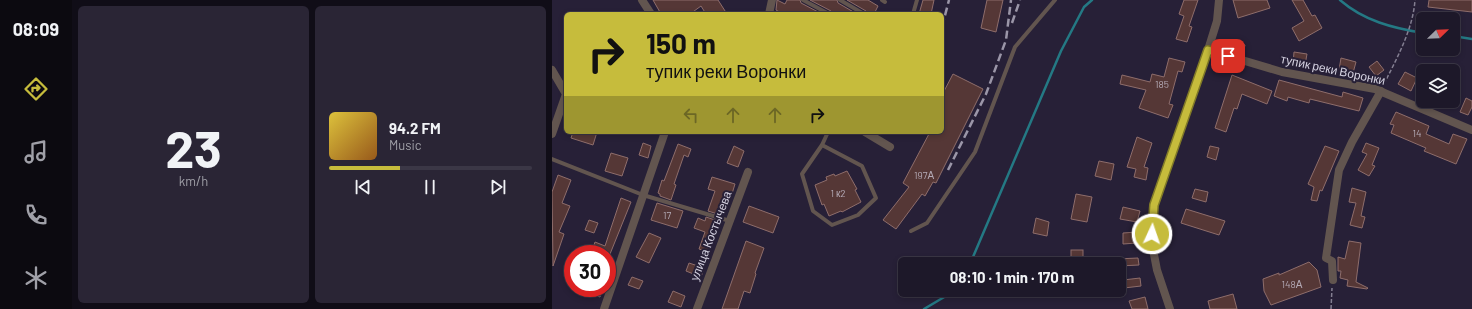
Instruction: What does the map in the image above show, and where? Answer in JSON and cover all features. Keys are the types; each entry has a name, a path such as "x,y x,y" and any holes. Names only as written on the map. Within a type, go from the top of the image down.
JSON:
{"street":[{"path":"642,0 650,12"},
{"path":"769,12 772,0"},
{"path":"1170,309 1157,270 1152,244 1154,205 1208,50 1216,21 1218,0"},
{"name":"тупик реки Воронки","path":"1208,50 1282,72 1381,91 1472,130"},
{"path":"552,70 564,91"},
{"path":"1333,280 1332,261 1326,258 1339,170 1352,142 1381,91"},
{"path":"552,134 564,100"},
{"path":"604,309 664,134"},
{"path":"867,134 890,147"},
{"name":"улица Костычева","path":"697,309 748,172"}],"lane":[{"path":"803,0 825,12"},
{"path":"840,0 861,12"},
{"path":"914,12 917,0"},
{"path":"911,231 927,223 975,152 1016,47 1055,0"},
{"path":"822,145 862,166 876,198 858,215 832,225 813,211 802,174 822,145 827,134"},
{"path":"552,159 643,195 730,221"}],"path":[{"path":"1381,91 1402,46 1414,12 1415,0"},
{"path":"1331,309 1333,280"}],"building":[{"path":"653,0 718,0 726,12 705,12 701,6 693,12 660,12"},
{"path":"777,0 785,4 787,0 800,0 801,3 818,12 780,12 776,10"},
{"path":"810,0 837,0 838,3 854,12 831,11"},
{"path":"847,0 868,0 878,6 875,12 866,11"},
{"path":"923,0 934,0 931,12 920,12"},
{"path":"987,0 1003,0 996,32 981,28"},
{"path":"1184,0 1198,0 1189,26 1192,27 1187,42 1176,39 1184,16 1179,14"},
{"path":"1233,0 1267,0 1270,8 1238,18"},
{"path":"1292,0 1303,0 1312,16 1315,15 1322,28 1299,41 1292,28 1304,21"},
{"path":"1429,0 1472,0 1472,12 1428,7"},
{"path":"1235,43 1245,45 1243,53 1233,50"},
{"path":"1294,52 1307,54 1305,65 1293,64"},
{"path":"1169,58 1185,62 1182,72 1178,71 1169,104 1173,105 1168,118 1139,108 1146,90 1120,84 1122,75 1150,82 1152,74 1164,77"},
{"path":"1341,58 1356,62 1353,73 1339,70"},
{"path":"1377,61 1384,70 1376,76 1369,67"},
{"path":"1405,72 1416,78 1411,91 1398,84"},
{"path":"953,74 983,89 936,183 933,182 925,196 922,194 896,229 883,220 909,187 903,183 929,134 944,134 944,91"},
{"path":"1232,75 1272,91 1267,104 1242,94 1237,109 1234,108 1226,132 1215,128"},
{"path":"1279,80 1342,97 1343,92 1363,98 1359,111 1310,99 1309,103 1288,97 1287,101 1274,96"},
{"path":"1466,98 1472,101 1472,107 1468,115 1460,112"},
{"path":"1396,112 1429,126 1426,134 1449,144 1453,134 1467,139 1456,164 1424,151 1426,148 1391,133 1394,125 1390,124"},
{"path":"572,134 596,134 593,145 571,138"},
{"path":"1137,137 1152,143 1144,167 1148,168 1146,180 1134,177 1136,169 1127,167"},
{"path":"643,143 651,146 648,158 639,155"},
{"path":"1366,143 1379,148 1372,165 1375,166 1369,176 1358,170 1367,154 1362,152"},
{"path":"678,144 691,149 688,157 684,155 674,184 676,185 671,200 660,196 658,193 662,180 664,181"},
{"path":"734,146 744,151 738,167 727,163"},
{"path":"1210,146 1219,148 1216,160 1207,157"},
{"path":"1325,146 1339,151 1322,191 1320,190 1317,201 1311,200 1314,187 1308,184"},
{"path":"611,153 628,158 622,176 605,171"},
{"path":"1099,161 1114,164 1111,180 1095,176"},
{"path":"847,171 857,189 855,190 861,202 842,212 841,211 829,216 824,204 822,205 815,185 827,180 826,177 834,174 835,176"},
{"path":"558,175 571,180 562,203 570,206 559,232 564,234 553,266 552,192"},
{"path":"712,177 735,184 731,197 728,196 721,215 708,211 715,191 708,189"},
{"path":"1352,188 1366,192 1361,216 1365,217 1362,228 1350,225 1356,203 1349,202"},
{"path":"1195,189 1208,192 1206,202 1192,198"},
{"path":"1076,194 1092,197 1087,222 1071,219"},
{"path":"621,198 631,202 614,245 605,245"},
{"path":"657,203 683,211 677,228 651,220"},
{"path":"749,206 779,217 773,233 743,222"},
{"path":"1123,207 1140,211 1137,222 1120,219"},
{"path":"1186,209 1225,221 1219,235 1181,223"},
{"path":"706,217 718,221 708,252 699,249 705,232 694,228 698,218 705,221"},
{"path":"1036,218 1049,222 1047,236 1033,233"},
{"path":"589,220 598,223 594,233 585,230"},
{"path":"1137,232 1137,243 1123,244 1123,233"},
{"path":"649,233 661,238 649,263 636,257"},
{"path":"746,241 764,248 750,293 744,291 738,309 722,309"},
{"path":"1349,241 1361,243 1356,282 1368,288 1367,289 1347,286 1348,280 1340,278 1341,271 1338,271 1338,257 1345,259"},
{"path":"595,242 602,245 594,245"},
{"path":"1071,250 1083,250 1083,257 1071,257"},
{"path":"1138,258 1139,265 1126,266 1126,259"},
{"path":"1309,262 1317,270 1321,287 1271,305 1264,291 1263,279 1279,273 1279,275"},
{"path":"689,263 704,268 701,277 686,271"},
{"path":"632,277 643,281 639,289 628,285"},
{"path":"1140,278 1141,286 1126,288 1126,280"},
{"path":"673,291 685,296 681,307 668,302"},
{"path":"1233,294 1237,309 1210,309 1208,301"},
{"path":"1145,297 1148,309 1132,309 1129,301"}],"waterway":[{"path":"973,257 1061,51 1084,7 1092,0"},
{"path":"1340,0 1349,7 1369,18 1390,26 1416,32"},
{"path":"1460,37 1472,39"},
{"path":"924,309 944,297"}],"railway":[{"path":"944,19 949,0"},
{"path":"948,170 986,94 1006,40 1011,0"},
{"path":"1012,23 1020,0"}],"route":[{"path":"1152,234 1154,205 1208,50 1228,56"}]}
